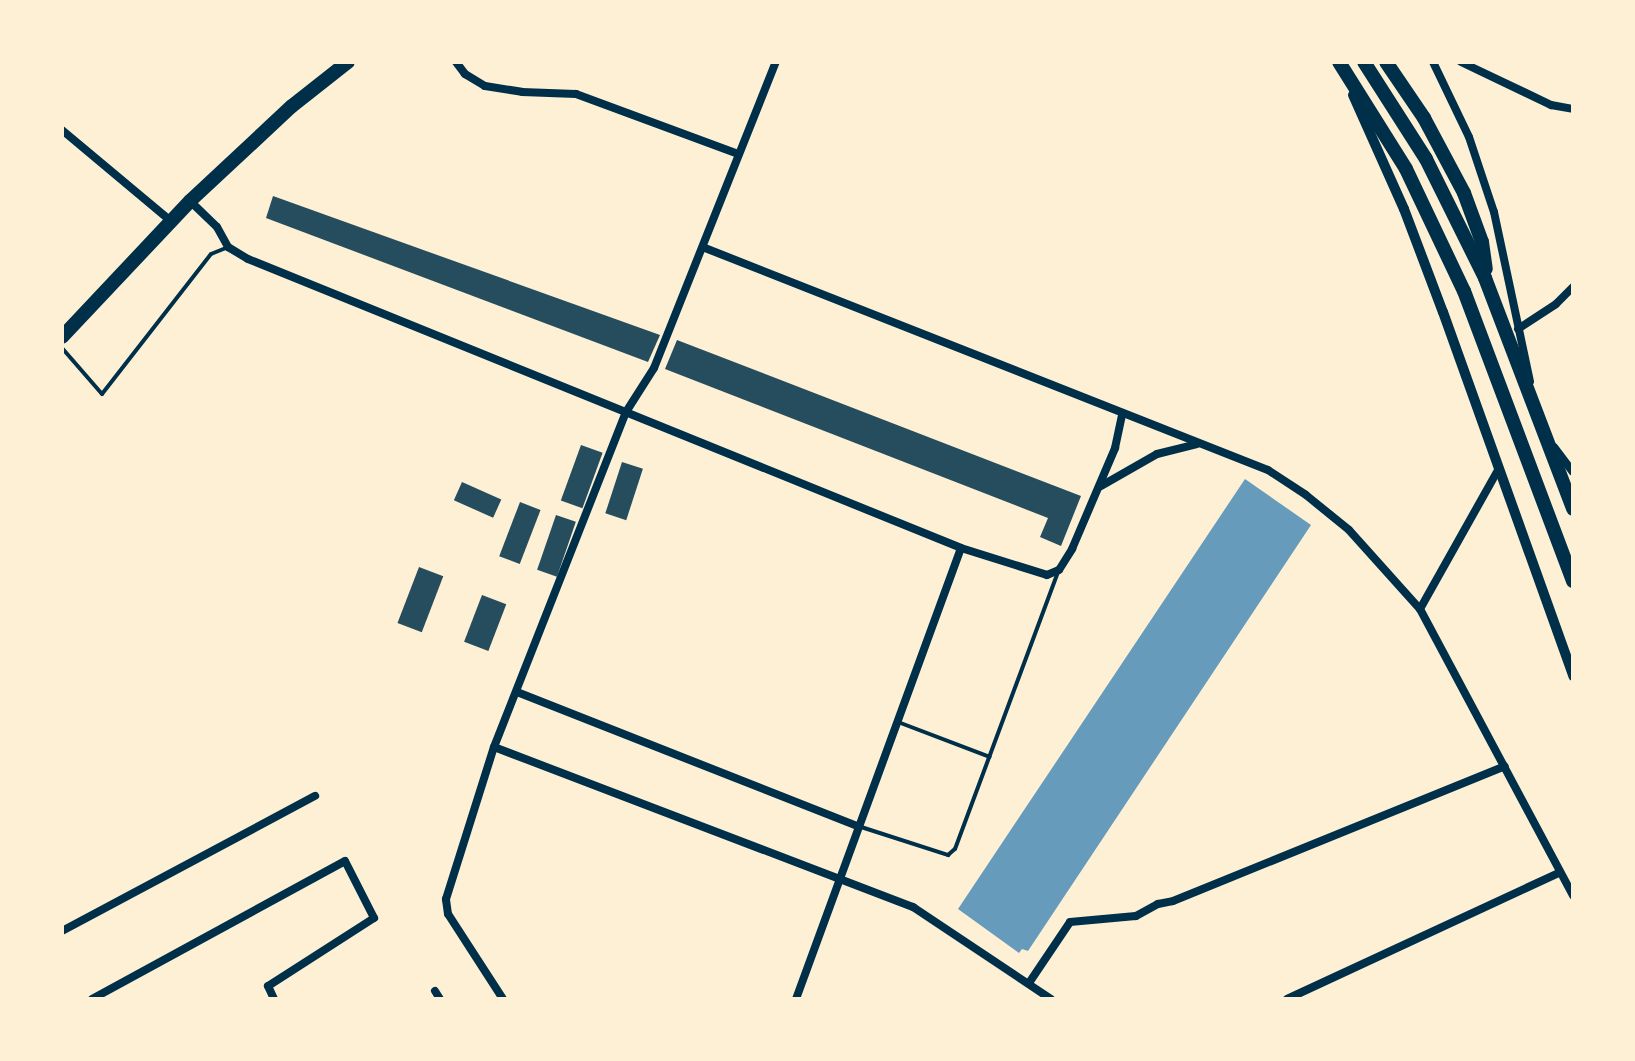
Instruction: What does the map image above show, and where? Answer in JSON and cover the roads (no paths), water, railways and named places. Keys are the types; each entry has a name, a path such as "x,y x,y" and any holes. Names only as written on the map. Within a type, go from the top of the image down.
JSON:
{"highway":[{"path":"62,337 190,201 292,106 348,62"},
{"path":"1364,62 1426,159 1487,284 1573,509"},
{"path":"1386,62 1424,118 1464,193 1482,242 1487,284"},
{"path":"1339,63 1406,169 1464,291 1573,581"}],"street":[{"path":"456,62 465,74 485,86 522,92 576,94 738,154"},
{"path":"503,999 448,914 446,899 494,747 626,412 654,368 705,248 738,154 776,62"},
{"path":"1433,62 1469,137 1494,212 1538,415"},
{"path":"1461,62 1551,105 1573,109"},
{"path":"1339,63 1404,209 1573,676"},
{"path":"62,130 171,221"},
{"path":"190,201 217,227 228,247 263,265 961,548 1047,575 1059,570 1072,549 1115,448 1122,415"},
{"path":"705,248 1268,470 1306,495 1349,530 1420,609 1573,896"},
{"path":"1518,329 1556,304 1573,287"},
{"path":"1546,436 1573,472"},
{"path":"1100,486 1157,454 1197,444"},
{"path":"1420,609 1498,470"},
{"path":"796,999 961,548"},
{"path":"517,692 858,826"},
{"path":"494,747 913,907 1051,999"},
{"path":"1029,983 1070,922 1136,916 1158,904 1173,901 1505,766"},
{"path":"62,931 315,796"},
{"path":"92,999 345,861 374,918 268,986 274,999"},
{"path":"1287,999 1560,872"}],"lane":[{"path":"62,348 102,394 211,254 228,247"},
{"path":"858,826 948,855 955,849 1059,570"},
{"path":"897,721 990,757"}],"water":[{"path":"1245,479 1311,525 1028,951 1022,949 1019,953 958,909"}]}
